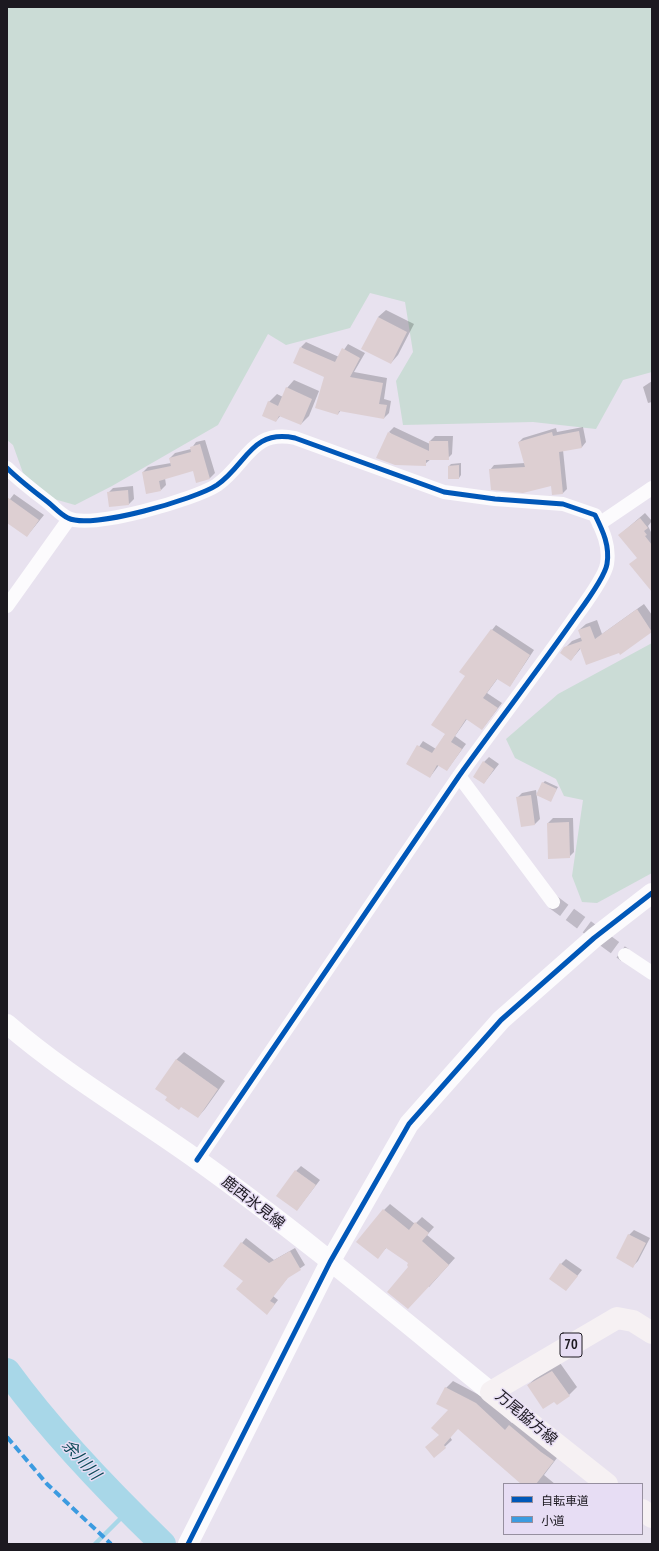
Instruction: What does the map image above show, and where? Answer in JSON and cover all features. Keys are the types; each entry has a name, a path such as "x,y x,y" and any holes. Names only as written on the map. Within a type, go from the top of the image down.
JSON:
{"main road":[{"name":"万尾脇方線","path":"606,1483 491,1392 617,1318 633,1321 652,1333"},
{"path":"643,1511 652,1517"}],"street":[{"path":"7,468 69,519 95,521 130,516 191,496 216,486 233,473 255,445 272,436 283,435 444,492 495,499 563,504 595,515 606,536 607,565 592,593 538,670 459,776 197,1160"},
{"path":"599,524 652,488"},
{"path":"7,606 69,519"},
{"path":"459,776 553,902"},
{"path":"192,1536 330,1262 408,1124 501,1020 594,938 652,893"},
{"path":"625,955 652,973"},
{"name":"鹿西氷見線","path":"7,1024 51,1060 197,1160 330,1262 491,1392"}],"shaded area":[{"path":"7,7 652,7 652,372 623,380 596,429 533,422 403,425 396,381 413,352 405,302 370,293 350,328 286,345 268,334 218,425 112,486 75,505 54,499 23,473 13,445 7,440"},
{"path":"652,643 652,873 597,903 582,902 572,876 583,800 564,796 556,779 515,758 506,739 558,694"}],"building":[{"path":"378,317 407,332 391,364 361,349"},
{"path":"300,347 335,362 342,348 360,358 350,377 383,383 379,404 387,405 384,419 339,411 338,415 315,408 324,377 293,363"},
{"path":"286,387 312,399 301,425 279,416 276,422 262,416 268,401 278,406"},
{"path":"579,431 582,448 559,452 563,494 552,495 551,486 523,493 491,490 489,469 525,467 518,442 552,432 553,436"},
{"path":"388,432 429,451 429,441 448,441 449,460 426,460 426,466 395,465 376,458"},
{"path":"200,444 210,479 196,483 193,471 159,481 161,491 146,494 142,472 171,466 169,458 191,452 190,447"},
{"path":"459,465 459,479 448,479 448,466"},
{"path":"128,490 129,505 109,507 107,492"},
{"path":"7,497 39,520 27,537 7,523"},
{"path":"640,518 648,528 644,531 647,535 645,536 652,545 652,592 629,564 637,558 618,535"},
{"path":"637,609 652,632 620,655 619,653 586,665 580,648 571,661 560,653 564,647 582,641 578,630 590,626 595,639"},
{"path":"491,629 530,655 510,687 497,679 483,698 498,708 482,730 466,719 451,742 462,749 447,771 437,765 430,778 406,764 417,745 432,753 445,734 431,725 465,676 459,672"},
{"path":"483,761 494,769 484,784 473,777"},
{"path":"542,782 557,789 551,802 536,795"},
{"path":"531,795 535,825 521,827 516,797"},
{"path":"569,822 570,858 548,859 547,823"},
{"path":"176,1059 218,1089 198,1118 181,1107 179,1110 165,1100 167,1097 155,1089"},
{"path":"295,1170 316,1185 297,1211 276,1196"},
{"path":"383,1209 409,1230 415,1222 429,1233 422,1241 449,1265 408,1309 387,1292 408,1267 408,1263 386,1248 378,1259 356,1242"},
{"path":"628,1234 646,1243 633,1268 616,1258"},
{"path":"241,1242 269,1263 290,1251 301,1270 288,1278 270,1301 275,1304 267,1315 236,1289 243,1281 223,1266"},
{"path":"560,1263 578,1276 566,1291 549,1279"},
{"path":"552,1371 570,1396 557,1405 554,1402 543,1409 527,1385"},
{"path":"445,1387 476,1403 505,1430 509,1425 554,1461 537,1483 520,1483 458,1429 444,1445 446,1448 434,1458 425,1447 439,1435 431,1428 448,1410 436,1404"}],"waterway":[{"name":"余川川","path":"7,1371 61,1439 121,1503 163,1544"},
{"path":"95,1544 128,1511"}],"tunnel":[{"path":"553,902 625,955"}],"marked path":[{"path":"7,1437 47,1484 111,1544"}],"cycle path":[{"path":"7,468 65,517 80,521 98,520 120,517 167,505 206,491 227,477 259,443 268,439 280,437 295,438 444,492 495,499 563,504 595,515 607,545 607,564 594,591 459,776 197,1160"},
{"path":"188,1544 330,1262 409,1124 501,1020 594,938 652,893"}]}
